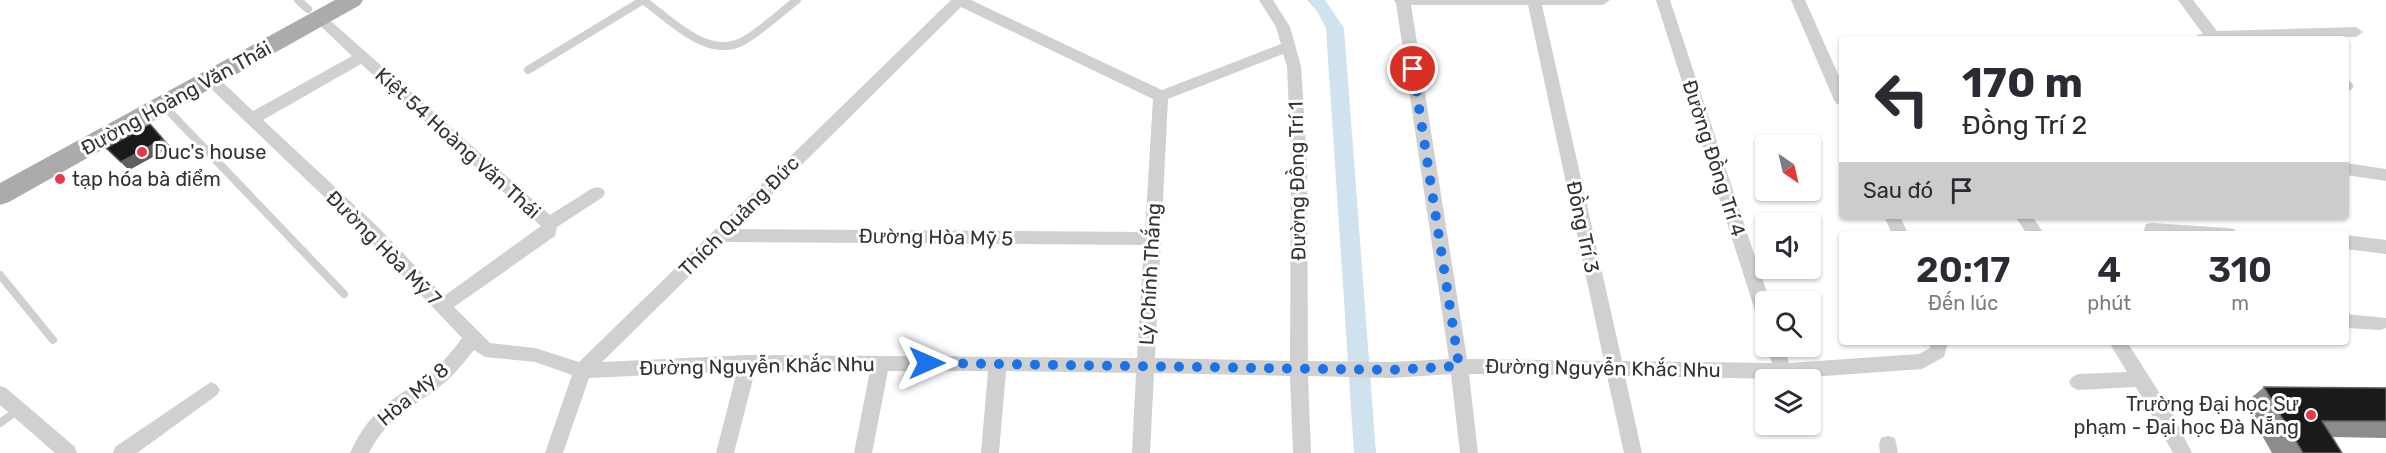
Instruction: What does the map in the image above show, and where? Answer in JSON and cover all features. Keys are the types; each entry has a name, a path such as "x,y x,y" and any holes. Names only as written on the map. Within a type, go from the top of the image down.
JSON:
{"main road":[{"name":"Đường Hoàng Văn Thái","path":"0,178 312,7 352,0"},
{"name":"Đường Hoàng Văn Thái","path":"0,195 210,79 312,7"}],"street":[{"path":"959,0 1161,96 1288,47"},
{"name":"Thích Quảng Đức","path":"554,453 582,371 959,0"},
{"name":"Đường Đồng Trí 1","path":"1266,0 1283,27 1294,66 1299,161 1299,368 1302,453"},
{"path":"1469,453 1459,366 1402,0 1603,0"},
{"name":"Đường Đồng Trí 4","path":"1663,0 1758,291"},
{"path":"1798,0 1839,93"},
{"path":"2185,0 2210,36"},
{"name":"Đồng Trí 3","path":"1534,1 1613,368 1634,453"},
{"name":"Kiệt 54 Hoàng Văn Thái","path":"312,7 363,57 549,224 549,231 442,306"},
{"path":"2302,36 2356,32"},
{"path":"251,119 363,57"},
{"name":"Đường Hòa Mỹ 7","path":"210,79 372,232 485,350 535,355 582,371"},
{"name":"Lý Chính Thắng","path":"1141,453 1161,96"},
{"path":"2349,169 2386,175"},
{"path":"549,224 597,193"},
{"path":"2152,229 2176,231"},
{"name":"Đường Hòa Mỹ 5","path":"719,235 1152,239"},
{"path":"2349,242 2386,247"},
{"path":"2349,321 2380,323"},
{"name":"Hòa Mỹ 8","path":"359,453 366,435 392,408 442,374 473,339"},
{"path":"2120,345 2183,453"},
{"name":"Đường Nguyễn Khắc Nhu","path":"1811,369 1922,361 1938,347"},
{"path":"725,453 748,363"},
{"name":"Đường Nguyễn Khắc Nhu","path":"582,371 748,363 998,363 1392,370 1459,366 1755,371"},
{"path":"863,453 879,363"},
{"path":"990,453 998,363"},
{"path":"2078,382 2140,379"},
{"path":"122,453 211,390"},
{"path":"0,394 68,453"}],"lane":[{"path":"528,70 643,0 707,44 722,47 745,40 797,0"},
{"path":"163,105 344,294"},
{"path":"0,275 53,340"},
{"path":"0,423 18,410"}],"building":[{"path":"150,124 163,139 121,162 106,148"},
{"path":"2264,387 2386,388 2386,421 2322,421 2342,453 2303,453"}],"waterway":[{"path":"1315,0 1324,8 1335,28 1365,453"}],"place":[{"name":"Duc's house","path":"142,152"},
{"name":"tạp hóa bà điểm","path":"60,179"},
{"name":"Trường Đại học Sư phạm - Đại học Đà Nẵng","path":"2311,415"}],"route":[{"path":"927,363 1392,370 1459,366 1413,69"}]}
